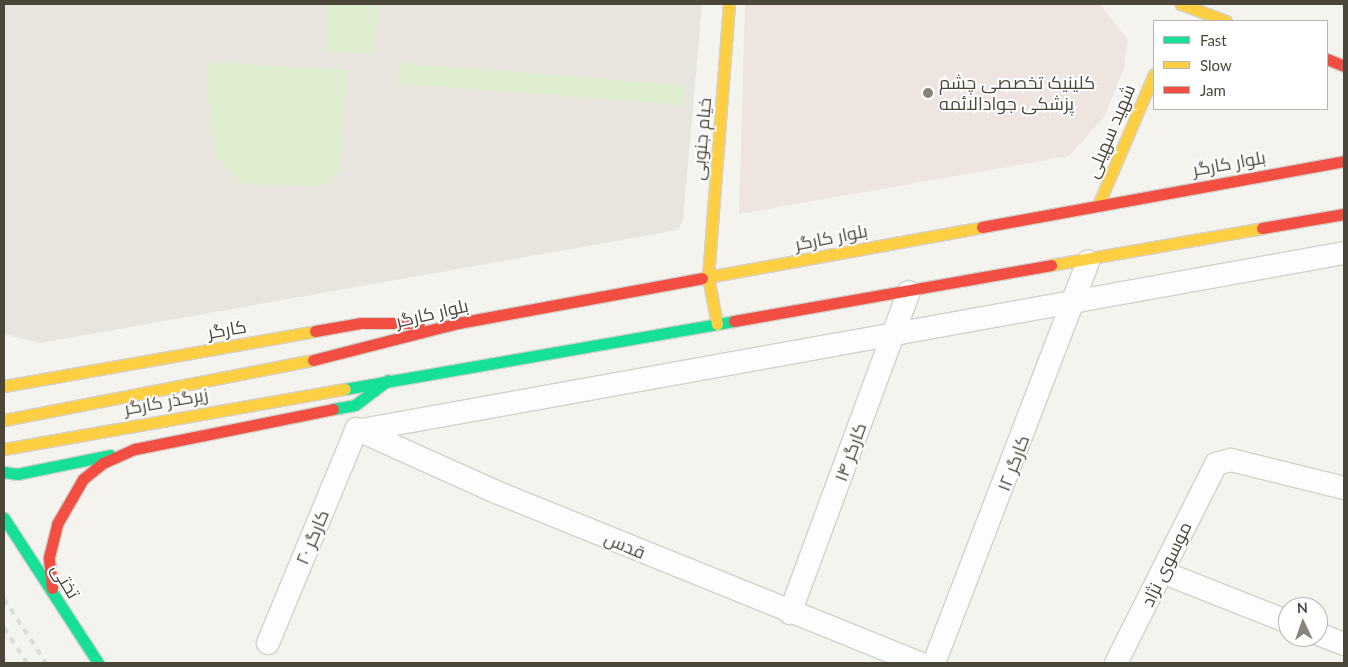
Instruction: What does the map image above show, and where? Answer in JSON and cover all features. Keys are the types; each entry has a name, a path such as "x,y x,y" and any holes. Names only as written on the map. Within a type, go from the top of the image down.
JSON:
{"main road":[{"name":"خیام جنوبی","path":"717,324 708,277 729,4"},
{"path":"1177,20 1183,4 1223,20"},
{"path":"1328,59 1344,66"},
{"name":"شهید سهیلی","path":"1098,203 1153,76"},
{"name":"بلوار کارگر","path":"326,356 458,323 1098,203 1344,161"},
{"path":"4,472 17,474 355,405 389,379 909,292 1344,214"},
{"name":"کارگر","path":"4,386 361,323 458,323"},
{"name":"زیرگذر کارگر","path":"4,420 326,356"},
{"name":"زیرگذر کارگر","path":"4,449 389,379"},
{"path":"52,588 49,557 57,524 69,500 103,463 135,449"},
{"name":"تختی","path":"4,518 52,588 98,663"}],"street":[{"path":"355,405 356,431 1344,252"},
{"name":"کارگر ۱۲","path":"934,663 1076,301 1088,261"},
{"name":"کارگر ۱۴","path":"790,612 909,292"},
{"name":"قدس","path":"356,431 790,612 920,663"},
{"name":"کارگر ۲۰","path":"268,643 356,431"},
{"name":"موسوی نژاد","path":"1116,663 1216,464 1231,460 1344,488"},
{"path":"1162,572 1278,618"},
{"path":"1328,638 1344,644"}],"shaded area":[{"path":"4,4 702,4 683,220 678,230 40,343 4,334"},
{"name":"کلینیک تخصصی چشم پزشکی جوادالائمه","path":"745,4 1100,4 1128,40 1124,68 1104,117 1069,156 739,214"}],"green space":[{"path":"326,4 379,4 374,54 326,52"},
{"path":"205,62 347,70 340,171 333,181 318,186 246,184 235,179 217,157 213,141"},
{"path":"401,63 685,85 684,105 398,84"}],"railway":[{"path":"4,599 46,663"},
{"path":"4,628 27,663"}],"traffic: fast":[{"path":"345,389 734,321"},
{"path":"333,409 355,405 388,380"},
{"path":"4,472 17,474 110,455"},
{"path":"4,518 98,663"}],"traffic: slow":[{"path":"717,324 708,277 729,4"},
{"path":"1181,4 1223,20"},
{"path":"1099,203 1153,76"},
{"path":"702,278 982,227"},
{"path":"1051,265 1262,228"},
{"path":"4,386 315,331"},
{"path":"4,420 313,360"},
{"path":"4,449 345,389"}],"traffic: jam":[{"path":"1328,59 1344,66"},
{"path":"982,227 1344,161"},
{"path":"1262,228 1344,214"},
{"path":"734,321 1051,265"},
{"path":"313,360 458,323 702,278"},
{"path":"315,331 361,323 419,323"},
{"path":"52,588 49,557 57,524 83,479 103,463 135,449 333,409"}],"place":[{"name":"کلینیک تخصصی چشم پزشکی جوادالائمه","path":"928,93"}]}
